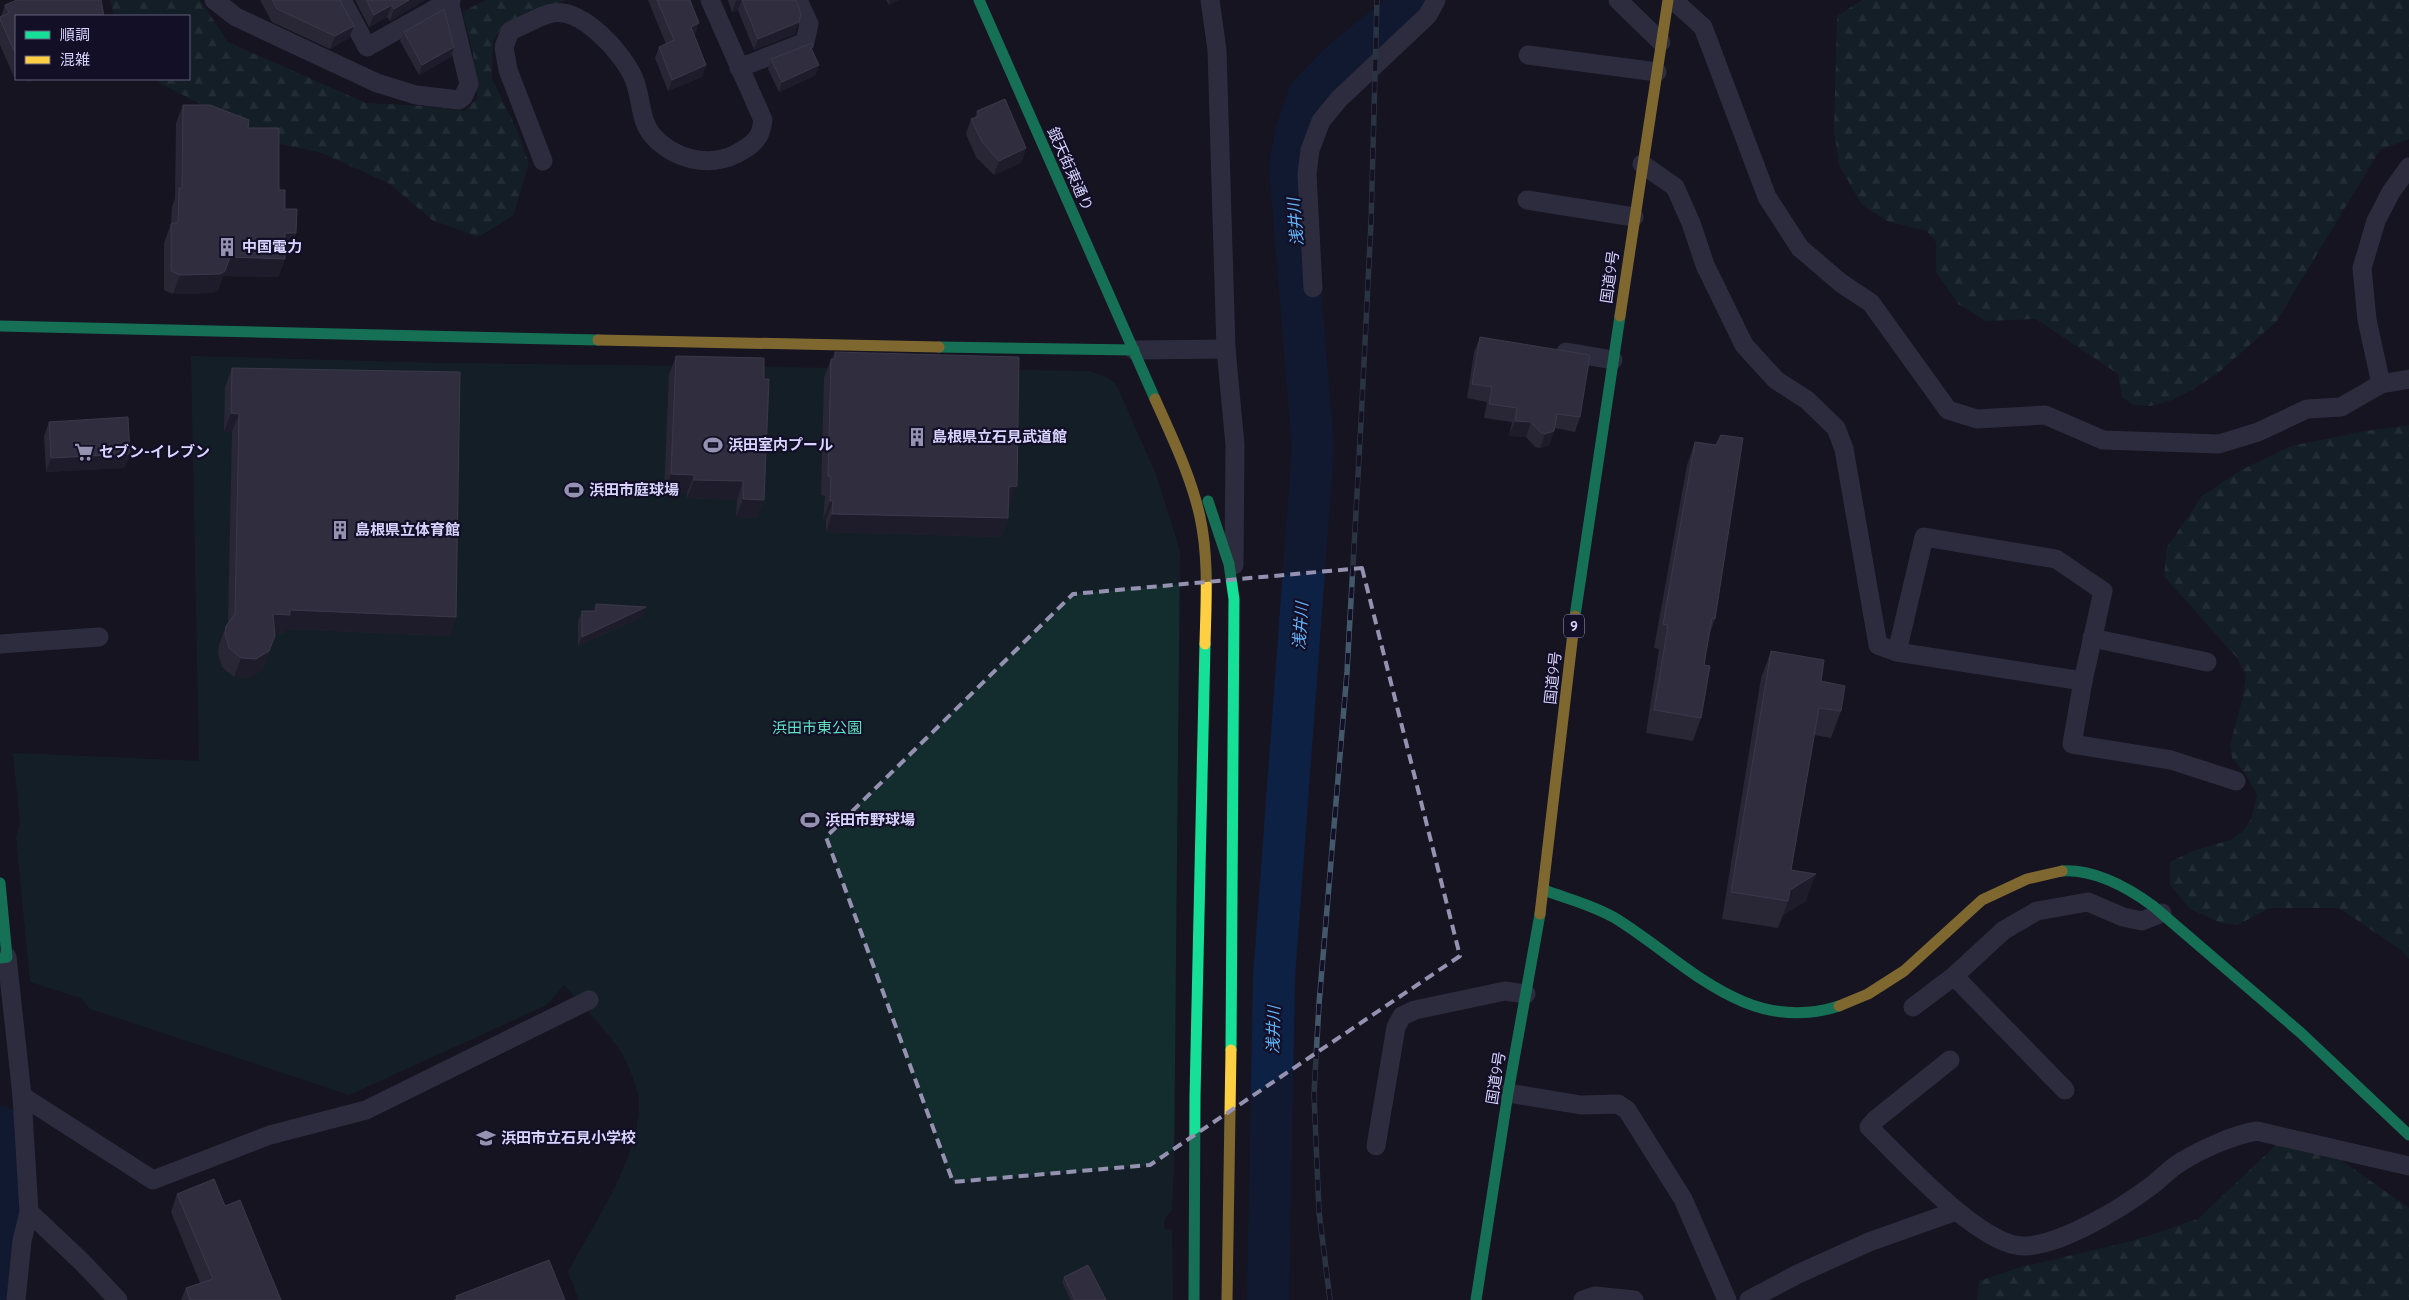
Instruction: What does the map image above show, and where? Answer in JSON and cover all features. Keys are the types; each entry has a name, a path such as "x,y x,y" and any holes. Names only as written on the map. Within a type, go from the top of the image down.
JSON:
{"main road":[{"name":"銀天街東通り","path":"979,0 1184,464"},
{"name":"国道9号","path":"1476,1300 1508,1093 1544,890 1573,630 1668,0"},
{"path":"0,326 1134,350"},
{"path":"1184,464 1209,503 1229,564 1234,599 1234,842 1226,1300"},
{"path":"1184,464 1200,518 1206,576 1202,850 1195,1096 1194,1300"},
{"path":"1544,890 1613,916 1695,978 1737,1001 1789,1013 1832,1008 1870,993 1932,948 1980,901 2019,882 2074,870 2134,892 2162,913 2300,1033 2409,1135"},
{"path":"0,883 3,957"}],"street":[{"path":"214,0 236,17 377,83 416,95 459,100 463,97 469,84 450,1 337,64"},
{"path":"342,0 367,46"},
{"path":"543,161 508,70 504,48 510,31 553,13 570,14 581,20 610,43 623,57 635,80 644,120 652,134 668,150 693,159 712,162 744,150 758,138 763,120 710,0"},
{"path":"739,68 805,42 809,24 798,0"},
{"path":"1210,0 1217,50 1226,350 1234,445 1234,599"},
{"path":"1313,288 1307,174 1310,150 1321,121 1339,99 1428,15 1436,0"},
{"path":"1618,0 1661,42"},
{"path":"1673,0 1703,27 1767,197 1800,248 1841,283 1872,303 1948,410 1977,419 2045,415 2103,440 2219,444 2258,432 2306,410 2341,407 2381,384 2409,379"},
{"path":"1528,55 1657,72"},
{"path":"1642,164 1675,186 1691,223 1705,265 1744,346 1776,380 1808,400 1836,428 1844,449 1878,644 1896,652 2083,681"},
{"path":"2381,384 2367,320 2362,268 2376,221 2391,192 2409,167"},
{"path":"1527,200 1634,217"},
{"path":"1547,349 1613,360"},
{"path":"1134,350 1226,350"},
{"path":"1896,652 1924,537 2056,558 2102,591 2072,744 2171,760 2236,781"},
{"path":"0,644 99,637"},
{"path":"2092,638 2207,662"},
{"path":"1913,1007 1954,976 2004,930 2037,911 2088,902 2123,917 2142,922 2162,913"},
{"path":"3,957 22,1096 29,1212 22,1241 16,1300"},
{"path":"1954,976 2065,1090"},
{"path":"1376,1146 1396,1027 1402,1016 1414,1010 1505,991 1526,994"},
{"path":"22,1096 153,1180 270,1135 366,1110 589,1000"},
{"path":"1950,1060 1875,1120 1869,1127 1956,1211 2006,1243 2026,1246 2057,1239 2109,1214 2152,1186 2180,1162 2243,1133 2257,1131 2409,1166"},
{"path":"1508,1093 1581,1104 1618,1104 1627,1110 1683,1200 1726,1300"},
{"path":"1749,1300 1798,1274 1869,1242 1956,1211"},
{"path":"29,1212 82,1262 118,1300"},
{"path":"1583,1300 1595,1296 1634,1300"}],"highlighted area":[{"path":"1362,568 1460,956 1150,1165 953,1182 826,837 1073,594"}],"green space":[{"path":"110,0 200,0 228,42 366,103 425,106 465,111 477,98 473,53 462,12 486,0 566,0 501,28 493,42 492,79 518,132 529,164 513,216 478,237 432,220 390,184 322,153 280,144 161,84 157,80 190,80 190,15 114,15"},
{"path":"1862,0 2409,0 2409,139 2380,150 2276,322 2218,373 2192,390 2169,401 2151,406 2133,405 2122,397 2118,374 2036,319 1986,321 1958,304 1936,272 1936,242 1927,231 1889,222 1862,205 1839,165 1834,130 1837,16"},
{"name":"浜田市東公園","path":"191,356 440,363 1089,371 1108,378 1116,384 1157,477 1180,551 1174,1167 1172,1210 1164,1221 1165,1229 1172,1230 1173,1300 579,1300 568,1272 614,1190 624,1167 632,1145 639,1102 634,1081 617,1046 564,985 547,1005 349,1095 90,1009 81,998 30,982 16,837 20,823 13,753 199,761"},
{"path":"2409,425 2409,959 2401,950 2339,908 2270,908 2237,925 2221,923 2190,909 2170,885 2170,862 2192,851 2230,840 2242,832 2251,819 2257,795 2244,772 2232,758 2230,745 2243,697 2246,674 2237,658 2164,576 2167,547 2202,496 2241,470 2291,446 2365,431"},
{"path":"2278,1143 2335,1156 2409,1208 2409,1300 1977,1300 1979,1281 2021,1267 2132,1241 2198,1219"}],"building":[{"path":"17,0 101,0 104,15 15,15 15,53 0,19 0,17 9,13 5,5"},
{"path":"272,0 340,0 354,26 335,36 277,9"},
{"path":"366,0 409,0 394,9 392,5 374,15"},
{"path":"657,0 690,0 699,23 691,27 706,65 672,80 659,47 674,40"},
{"path":"742,0 796,0 801,14 799,22 758,39"},
{"path":"444,9 454,47 422,65 404,32"},
{"path":"812,43 813,47 811,48 819,65 782,82 771,59"},
{"path":"1005,99 1026,148 999,161 982,142 971,119 979,116 977,111"},
{"path":"183,105 210,105 249,120 248,128 279,128 279,190 285,190 285,209 297,209 296,233 285,233 285,259 230,257 225,271 220,274 180,275 171,271 171,224 178,222 179,188 182,188"},
{"path":"1480,337 1590,355 1580,417 1557,414 1554,431 1545,434 1540,432 1531,422 1515,421 1517,408 1489,404 1492,387 1472,384"},
{"name":"島根県立石見武道館","path":"835,352 1019,357 1017,486 1009,487 1008,518 832,514 833,501 830,501 831,477 828,476 831,359 835,359"},
{"name":"浜田室内プール","path":"676,356 764,358 764,379 769,379 764,500 743,499 743,481 694,480 694,475 671,474"},
{"name":"島根県立体育館","path":"232,368 460,372 456,617 290,610 290,615 273,614 275,636 269,651 256,659 241,658 229,648 225,634 226,626 235,614 239,414 231,413"},
{"path":"128,417 130,454 51,458 49,422"},
{"path":"1721,435 1743,438 1715,619 1712,618 1704,665 1710,666 1701,718 1654,710 1668,625 1663,624 1695,442 1716,445"},
{"path":"596,604 646,607 582,637 582,611 596,611"},
{"path":"1771,651 1824,660 1821,681 1845,686 1841,711 1819,708 1791,870 1816,874 1790,890 1788,901 1731,892"},
{"path":"214,1179 225,1206 240,1200 281,1300 190,1300 186,1288 213,1279 177,1194"},
{"path":"549,1260 565,1300 454,1300 457,1299 456,1296"},
{"path":"1088,1265 1106,1300 1075,1300 1064,1277"}],"waterway":[{"name":"浅井川","path":"1268,1300 1274,977 1313,448 1290,167 1296,133 1309,95 1340,63 1408,8 1411,0"},
{"path":"0,1127 3,1252 0,1284"}],"railway":[{"path":"1330,1300 1319,1212 1314,1094 1319,1004 1347,672 1371,223 1377,0"}],"traffic: fast":[{"path":"979,0 1155,399"},
{"path":"1575,616 1620,316"},
{"path":"0,326 598,340"},
{"path":"939,347 1134,350"},
{"path":"1208,501 1229,564 1234,599 1231,1050"},
{"path":"1194,1300 1195,1096 1205,644"},
{"path":"2062,871 2074,871 2098,876 2121,886 2153,906 2301,1033 2409,1135"},
{"path":"0,883 7,957 0,958"},
{"path":"1544,890 1607,913 1641,935 1692,973 1746,1003 1775,1011 1806,1013 1839,1006"},
{"path":"1476,1300 1508,1093 1540,914"}],"traffic: slow":[{"path":"1620,316 1668,0"},
{"path":"598,340 939,347"},
{"path":"1155,399 1186,472 1200,517 1206,564 1205,644"},
{"path":"1540,914 1575,616"},
{"path":"1839,1006 1868,994 1904,971 1982,900 2027,879 2062,871"},
{"path":"1227,1300 1231,1050"}],"place":[{"name":"中国電力","path":"227,247"},
{"name":"島根県立石見武道館","path":"917,437"},
{"name":"浜田室内プール","path":"713,445"},
{"name":"セブン-イレブン","path":"84,452"},
{"name":"浜田市庭球場","path":"574,490"},
{"name":"島根県立体育館","path":"340,530"},
{"name":"浜田市野球場","path":"810,820"},
{"name":"浜田市立石見小学校","path":"486,1138"}]}
